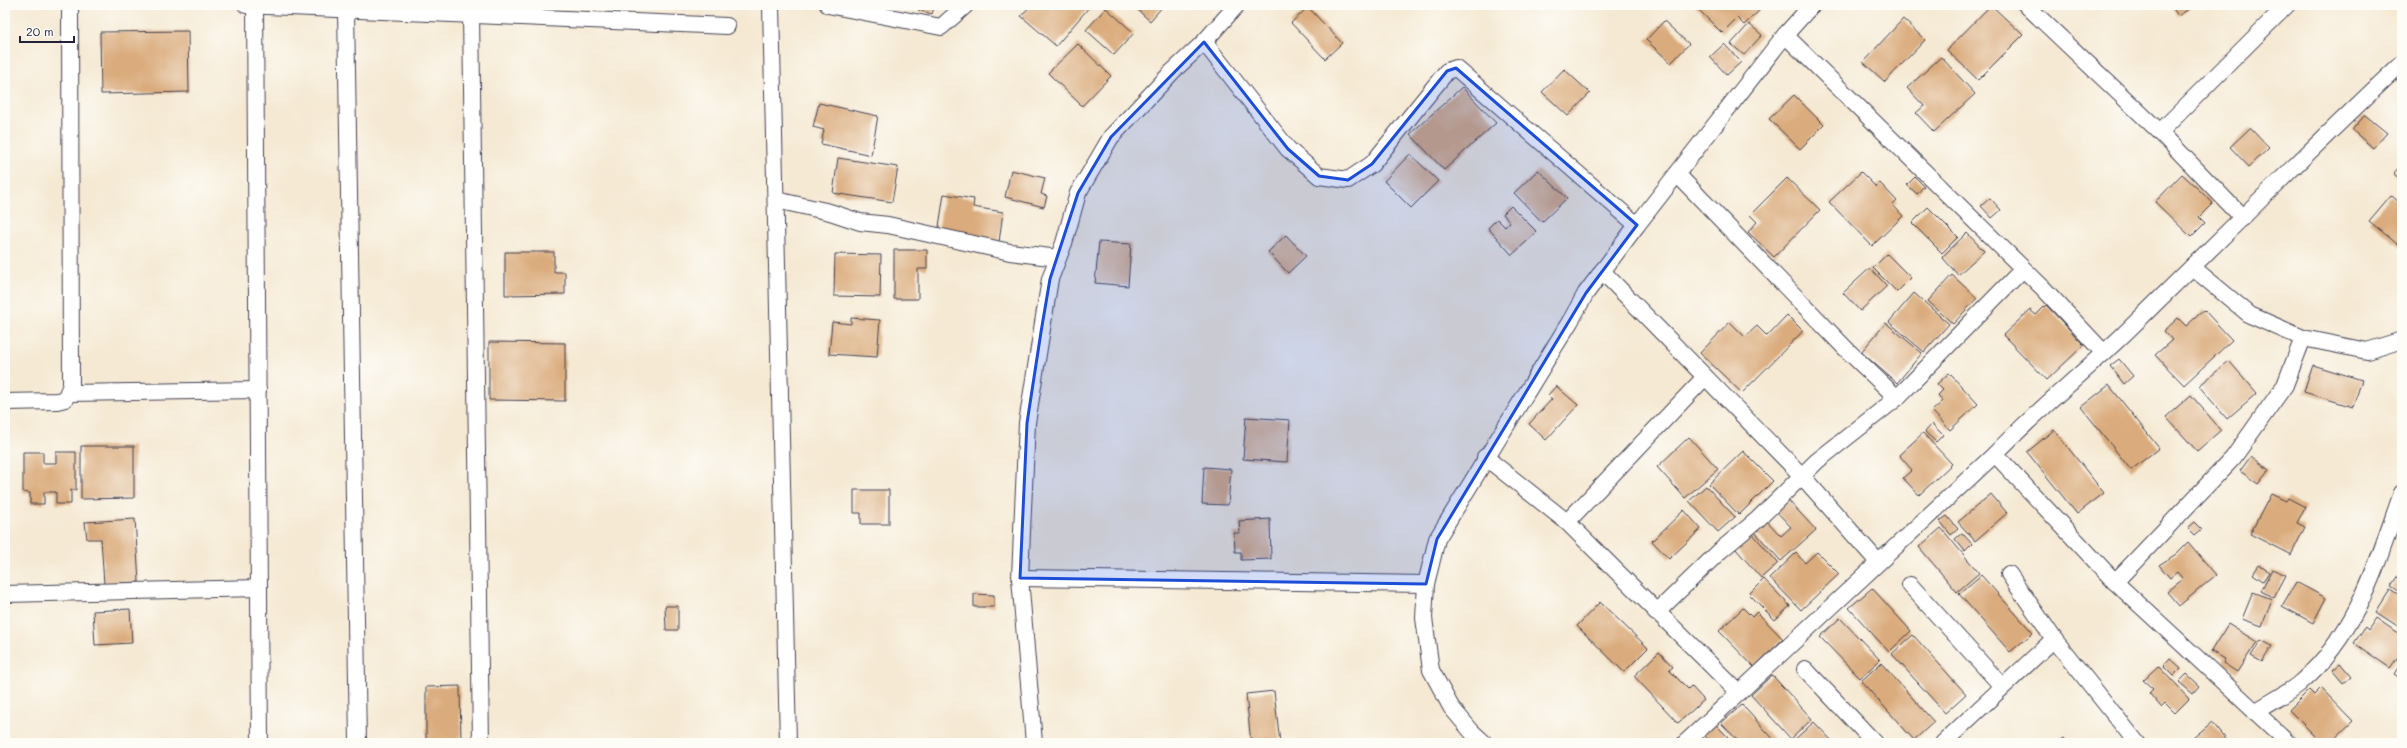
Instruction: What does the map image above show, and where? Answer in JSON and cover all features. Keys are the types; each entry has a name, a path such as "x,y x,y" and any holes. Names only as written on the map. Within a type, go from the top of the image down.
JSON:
{"street":[{"path":"5,402 57,401 65,399 69,394 71,385 70,5"},
{"path":"246,5 727,26"},
{"path":"254,5 260,743"},
{"path":"771,5 788,743"},
{"path":"828,5 941,27 966,5"},
{"path":"1034,743 1020,578 1027,423 1049,286 1078,193 1111,137 1172,72 1204,42 1237,5"},
{"path":"1484,743 1472,732 1451,707 1431,670 1424,618 1426,584 1437,538 1485,457 1571,320 1586,293 1726,108 1812,5"},
{"path":"2026,5 2160,132 2243,218"},
{"path":"2160,132 2287,5"},
{"path":"346,9 358,743"},
{"path":"471,15 481,743"},
{"path":"1785,36 2023,269 2104,353"},
{"path":"1204,42 1288,149 1319,176 1348,180 1372,164 1447,71 1456,68 1637,225"},
{"path":"1685,743 1995,454 2020,428 2104,353 2243,218 2324,135 2399,71"},
{"path":"1677,174 1847,350 1897,398"},
{"path":"776,200 830,212 860,222 888,225 1010,252 1058,258"},
{"path":"2192,267 2250,315 2303,338 2367,351 2402,340"},
{"path":"1656,613 1721,550 1757,520 1817,461 1897,398 2023,269"},
{"path":"1602,271 1802,476 1878,562"},
{"path":"2115,582 2233,458 2285,385 2303,338"},
{"path":"1567,522 1705,377"},
{"path":"69,394 258,390"},
{"path":"1995,454 2115,582 2289,743"},
{"path":"1485,457 1567,522 1656,613 1738,692"},
{"path":"2255,712 2300,683 2325,659 2347,630 2358,609 2402,493"},
{"path":"2009,574 2054,639 2137,743"},
{"path":"1020,578 1426,584"},
{"path":"1910,585 2002,686"},
{"path":"5,594 259,588"},
{"path":"1943,743 2002,686 2054,639"},
{"path":"1804,669 1875,743"}],"highlighted area":[{"path":"1204,42 1288,149 1319,176 1348,180 1372,164 1447,71 1456,68 1637,225 1586,293 1437,539 1426,584 1020,578 1027,423 1050,279 1078,193 1111,137"}],"building":[{"path":"920,5 935,5 932,14 918,10"},
{"path":"940,5 953,5 952,9"},
{"path":"1031,5 1091,5 1056,46 1021,16"},
{"path":"1132,5 1164,5 1150,21"},
{"path":"1694,5 1765,5 1744,25 1737,18 1722,33"},
{"path":"1991,5 2023,35 1978,80 1947,50"},
{"path":"2175,5 2195,5 2178,16 2172,7"},
{"path":"1308,7 1342,43 1325,59 1291,23"},
{"path":"1106,8 1134,33 1114,55 1086,30"},
{"path":"1903,19 1925,40 1885,82 1863,62"},
{"path":"1664,21 1689,44 1671,63 1646,40"},
{"path":"1749,24 1762,35 1744,55 1731,44"},
{"path":"188,31 189,92 101,94 100,32"},
{"path":"1078,44 1111,76 1082,106 1048,73"},
{"path":"1724,44 1741,62 1727,75 1710,57"},
{"path":"1941,57 1975,94 1934,132 1916,113 1924,106 1907,88"},
{"path":"1564,69 1590,93 1568,116 1542,92"},
{"path":"1462,87 1496,123 1444,170 1410,134"},
{"path":"1794,95 1824,125 1800,149 1769,119"},
{"path":"819,103 878,116 871,155 821,144 824,130 813,127"},
{"path":"2365,115 2387,133 2373,148 2352,130"},
{"path":"2250,128 2269,148 2249,167 2230,147"},
{"path":"1410,154 1438,181 1411,208 1384,181"},
{"path":"838,158 898,167 892,202 833,193"},
{"path":"2402,165 2402,181 2394,174"},
{"path":"1011,170 1045,178 1041,194 1047,196 1044,207 1005,197"},
{"path":"1538,170 1567,198 1542,222 1514,193"},
{"path":"1861,172 1876,187 1880,183 1897,201 1893,205 1903,216 1872,246 1829,202"},
{"path":"2182,174 2213,203 2199,217 2205,223 2191,237 2155,202"},
{"path":"1915,177 1924,186 1917,194 1907,185"},
{"path":"1787,178 1820,210 1774,257 1748,232 1757,222 1750,215"},
{"path":"944,194 974,199 973,207 1003,212 999,242 938,233"},
{"path":"2391,195 2402,205 2402,248 2369,221"},
{"path":"1990,198 2001,210 1992,218 1981,206"},
{"path":"1511,206 1537,232 1512,255 1488,228 1497,219 1505,227 1510,222 1503,214"},
{"path":"1928,207 1958,237 1942,253 1912,223"},
{"path":"1967,233 1984,251 1958,275 1942,257"},
{"path":"1286,235 1306,256 1288,273 1268,252"},
{"path":"1099,242 1131,244 1128,286 1095,283"},
{"path":"894,250 927,250 927,269 918,269 918,299 894,299"},
{"path":"505,252 554,252 554,272 565,272 565,294 505,295"},
{"path":"835,254 881,255 880,297 834,296"},
{"path":"1887,254 1911,278 1897,292 1873,268"},
{"path":"1870,268 1887,286 1860,311 1843,293"},
{"path":"1952,275 1977,298 1953,324 1928,301"},
{"path":"1914,293 1949,324 1924,352 1889,322"},
{"path":"2046,305 2084,345 2047,380 2003,335 2030,310 2036,315"},
{"path":"2204,310 2232,340 2184,385 2155,355 2172,340 2164,331 2178,318 2186,326"},
{"path":"1787,315 1803,331 1742,393 1700,353 1730,322 1745,337 1757,326 1767,336"},
{"path":"851,318 880,320 877,357 829,354 832,322 851,324"},
{"path":"1886,323 1922,353 1897,383 1861,352"},
{"path":"489,342 565,343 565,401 489,400"},
{"path":"2119,359 2133,376 2124,384 2110,366"},
{"path":"2229,361 2257,393 2227,419 2199,386"},
{"path":"2313,365 2362,380 2353,407 2304,392"},
{"path":"1949,373 1978,404 1950,430 1932,411 1943,401 1938,395 1943,390 1937,384"},
{"path":"2109,385 2159,448 2131,470 2081,407"},
{"path":"1556,386 1578,405 1546,440 1529,424 1552,399 1548,395"},
{"path":"2191,395 2221,430 2197,451 2166,417"},
{"path":"1246,417 1290,420 1287,462 1243,459"},
{"path":"1932,424 1943,435 1936,442 1925,432"},
{"path":"2054,430 2104,493 2077,514 2027,452"},
{"path":"1923,433 1952,464 1919,495 1903,478 1912,470 1899,455"},
{"path":"1689,437 1718,469 1685,498 1657,467"},
{"path":"81,446 134,446 134,498 81,499"},
{"path":"1743,451 1773,481 1739,515 1709,484"},
{"path":"23,452 43,452 43,463 56,463 56,452 76,452 76,490 71,490 71,504 56,504 56,492 44,492 44,504 30,504 30,493 23,492"},
{"path":"2251,456 2269,470 2258,484 2240,471"},
{"path":"1204,467 1231,469 1228,505 1202,504"},
{"path":"1706,486 1735,517 1718,532 1689,501"},
{"path":"854,490 889,490 889,524 861,524 861,513 854,513"},
{"path":"1991,494 2007,513 1975,541 1958,522"},
{"path":"2271,494 2286,501 2288,498 2305,507 2297,523 2305,527 2291,555 2250,534"},
{"path":"1787,499 1816,530 1781,561 1753,530 1765,519 1781,536 1791,527 1775,510"},
{"path":"1684,510 1701,529 1669,559 1652,541"},
{"path":"1947,516 1958,529 1951,535 1940,521"},
{"path":"135,519 139,582 104,584 101,539 87,539 85,522"},
{"path":"1270,519 1271,559 1241,560 1241,552 1235,552 1234,533 1240,533 1239,521"},
{"path":"2195,522 2202,529 2195,535 2188,528"},
{"path":"1941,528 1979,573 1957,592 1919,547"},
{"path":"1752,533 1778,563 1761,578 1735,548"},
{"path":"1962,533 1972,544 1965,551 1955,539"},
{"path":"2188,542 2216,575 2179,606 2167,592 2183,579 2177,572 2170,578 2159,565 2176,554"},
{"path":"1817,552 1839,574 1801,610 1770,578 1796,553 1805,563"},
{"path":"2259,565 2269,572 2263,581 2253,574"},
{"path":"2272,569 2286,575 2274,598 2261,591"},
{"path":"2402,571 2402,594 2391,587"},
{"path":"1981,575 2033,633 2010,652 1959,594"},
{"path":"1764,579 1790,606 1775,620 1749,594"},
{"path":"2296,582 2326,598 2313,623 2282,606"},
{"path":"1872,588 1911,631 1889,652 1849,608"},
{"path":"2390,590 2402,598 2402,629 2376,612"},
{"path":"2253,592 2272,599 2262,626 2242,619"},
{"path":"974,594 994,595 994,607 974,607"},
{"path":"1600,602 1648,648 1624,672 1577,626"},
{"path":"665,606 678,606 678,630 666,630"},
{"path":"1743,608 1752,617 1757,612 1783,639 1754,667 1719,631"},
{"path":"130,609 132,643 95,645 93,611"},
{"path":"1840,618 1880,660 1860,678 1820,637"},
{"path":"2376,618 2402,636 2402,651 2390,668 2354,643 2365,627 2368,630"},
{"path":"2228,624 2257,642 2237,672 2223,663 2225,659 2211,651"},
{"path":"1913,635 1966,694 1945,713 1892,654"},
{"path":"2261,640 2272,646 2262,662 2251,656"},
{"path":"1659,652 1673,667 1669,670 1688,689 1691,686 1704,700 1678,723 1634,676"},
{"path":"2170,658 2181,668 2173,676 2163,666"},
{"path":"1881,663 1934,722 1914,740 1861,681"},
{"path":"2340,663 2351,676 2343,683 2332,670"},
{"path":"2402,663 2402,679 2395,674"},
{"path":"2158,666 2189,699 2175,713 2165,703 2161,707 2149,693 2153,689 2143,680"},
{"path":"2187,674 2200,686 2193,694 2179,682"},
{"path":"1772,675 1812,719 1791,739 1751,695"},
{"path":"460,686 461,743 426,743 426,687"},
{"path":"2321,688 2353,721 2330,743 2322,743 2289,710 2309,690 2314,695"},
{"path":"1274,691 1280,743 1251,743 1246,694"},
{"path":"1742,705 1777,743 1740,743 1721,723"},
{"path":"1814,722 1834,743 1794,743 1793,741"},
{"path":"2212,722 2229,743 2187,743"},
{"path":"1714,723 1728,737 1722,743 1712,743 1703,734"},
{"path":"2064,738 2068,743 2057,743"}]}
